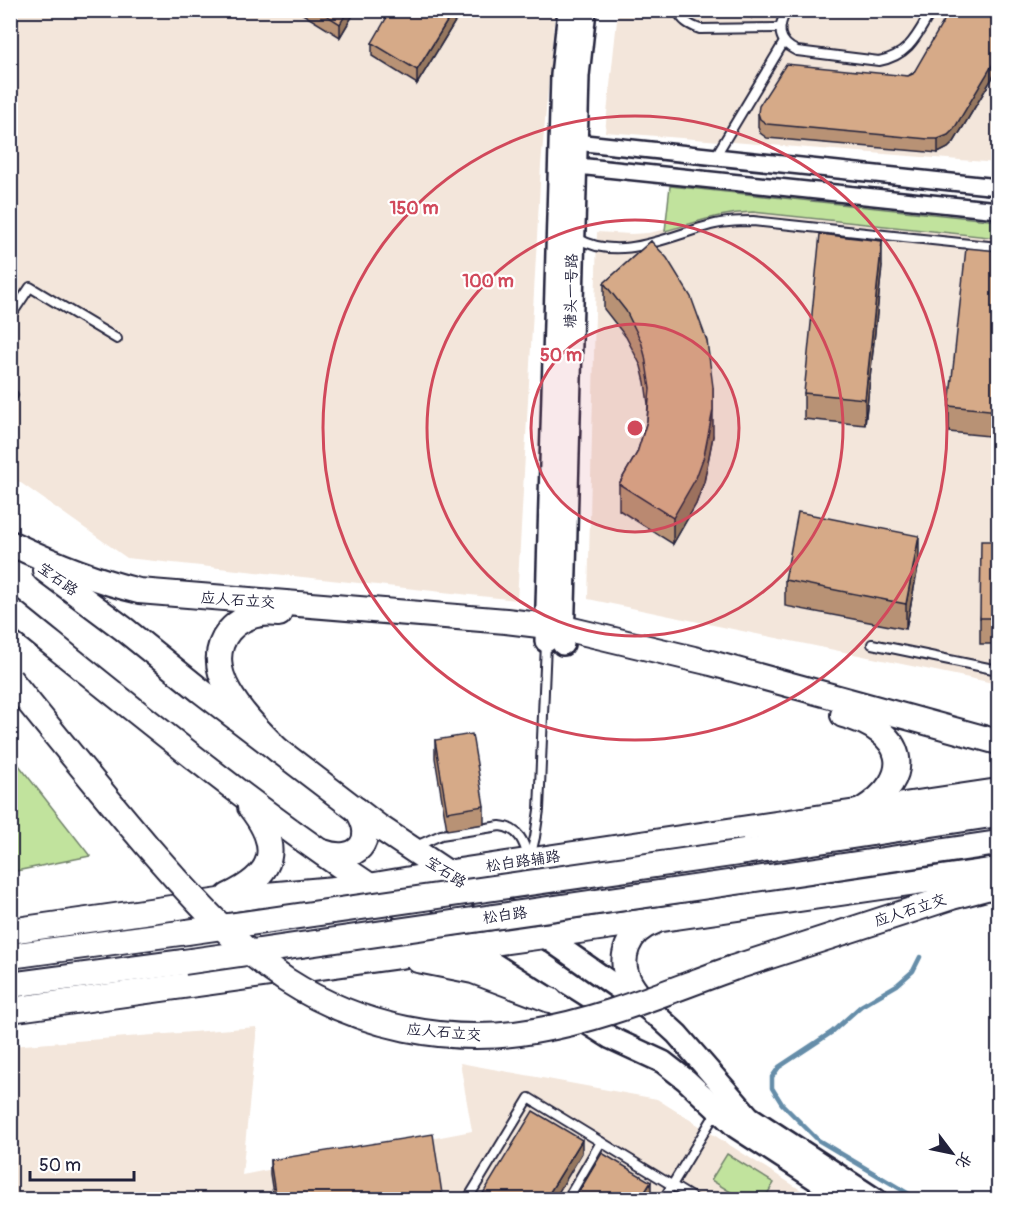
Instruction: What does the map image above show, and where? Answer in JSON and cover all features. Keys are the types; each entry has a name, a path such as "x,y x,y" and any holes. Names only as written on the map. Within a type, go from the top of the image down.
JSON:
{"main road":[{"name":"应人石立交","path":"10,544 73,571 112,585 139,591 555,634 711,663 999,742"},
{"name":"宝石路","path":"10,544 92,604 279,751 410,849 544,936"},
{"name":"宝石路","path":"10,610 162,734 240,793 369,886 465,946"},
{"path":"279,751 241,708 224,684 220,672 218,660 220,648 225,636 242,619 252,615 273,614 555,634 714,681 849,716 877,728 888,737 896,749 898,760 896,776 888,789 876,801 858,812"},
{"name":"应人石立交","path":"10,679 131,827 182,885 246,948 285,979 340,1008 376,1022 411,1030 493,1036 573,1023 952,897 999,885"},
{"name":"松白路辅路","path":"10,931 217,901 369,886 529,860 999,791"},
{"path":"217,901 237,892 251,882 262,873 269,861 271,847 268,833 240,793"},
{"path":"322,852 341,857 350,855 363,843 365,826 357,810"},
{"name":"松白路","path":"10,956 999,814"},
{"path":"653,842 632,856 623,879 630,902 650,917 663,919"},
{"name":"松白路","path":"10,985 184,962 999,843"},
{"path":"10,1010 999,870"},
{"path":"217,901 231,904 242,910 252,919 258,931 259,944 256,956 249,968 236,977 224,981"},
{"path":"654,1013 631,984 626,973 624,956 628,943 636,931 645,925 663,919"},
{"path":"395,957 473,971 550,1000"}],"street":[{"name":"塘头一号路","path":"568,10 562,75 568,142"},
{"name":"塘头一号路","path":"555,634 568,142 585,10"},
{"path":"568,142 999,187"},
{"name":"塘头一号路","path":"555,634 573,236 567,164"},
{"path":"567,164 999,210"},
{"name":"宝石路","path":"544,936 654,1013 677,1034 723,1101 736,1127 848,1200"},
{"name":"宝石路","path":"465,946 611,1038 663,1062 686,1080 749,1117 876,1200"}],"lane":[{"path":"677,10 680,17 689,25 700,28 779,28"},
{"path":"787,10 779,28 784,42 797,51 879,61 891,59 911,45 932,10"},
{"path":"715,157 784,42"},
{"path":"573,236 597,247 623,249 681,236 710,225 731,221 753,221 999,247"},
{"path":"10,318 30,287 117,339"},
{"path":"10,394 13,395 10,400"},
{"path":"529,860 539,810 555,634"},
{"path":"873,644 999,670"},
{"path":"410,849 441,835 500,826 513,830 521,837 529,860"},
{"path":"467,1200 529,1098 696,1200"},
{"path":"663,1200 723,1101"},
{"path":"567,1200 601,1142"}],"shaded area":[{"path":"11,11 555,11 541,165 517,600 127,558 11,476"},
{"path":"618,11 998,11 998,163 605,132"},
{"path":"753,212 998,238 998,684 588,599 597,232 648,233 687,225 708,217"},
{"path":"257,1027 242,1175 472,1131 460,1063 657,1099 815,1199 11,1200 11,1046"}],"green space":[{"path":"670,186 998,221 998,238 753,212 719,216 665,231"},
{"path":"11,755 90,856 11,872"},
{"path":"727,1154 774,1183 764,1199 742,1199 711,1180"}],"building":[{"path":"318,10 348,10 340,24"},
{"path":"391,10 454,10 417,70 372,43"},
{"path":"950,10 999,10 999,54 954,129 948,135 938,139 928,139 767,124 760,119 759,106 786,64 908,76 913,74"},
{"path":"820,234 882,241 865,399 804,393"},
{"path":"651,241 667,258 691,297 707,341 713,387 713,410 704,456 696,478 673,518 619,484 637,453 647,421 650,389 641,341 626,311 604,283"},
{"path":"966,248 999,251 999,411 949,406"},
{"path":"798,512 919,536 906,604 785,580"},
{"path":"981,541 999,541 999,618 980,618"},
{"path":"472,734 484,806 447,812 435,740"},
{"path":"533,1111 582,1140 545,1200 479,1200"},
{"path":"433,1134 442,1194 411,1200 276,1200 270,1160"},
{"path":"602,1153 651,1182 640,1200 574,1200"}],"waterway":[{"path":"919,1200 818,1140 782,1104 772,1088 772,1077 779,1067 832,1032 861,1006 897,985 913,971 920,957"}]}
